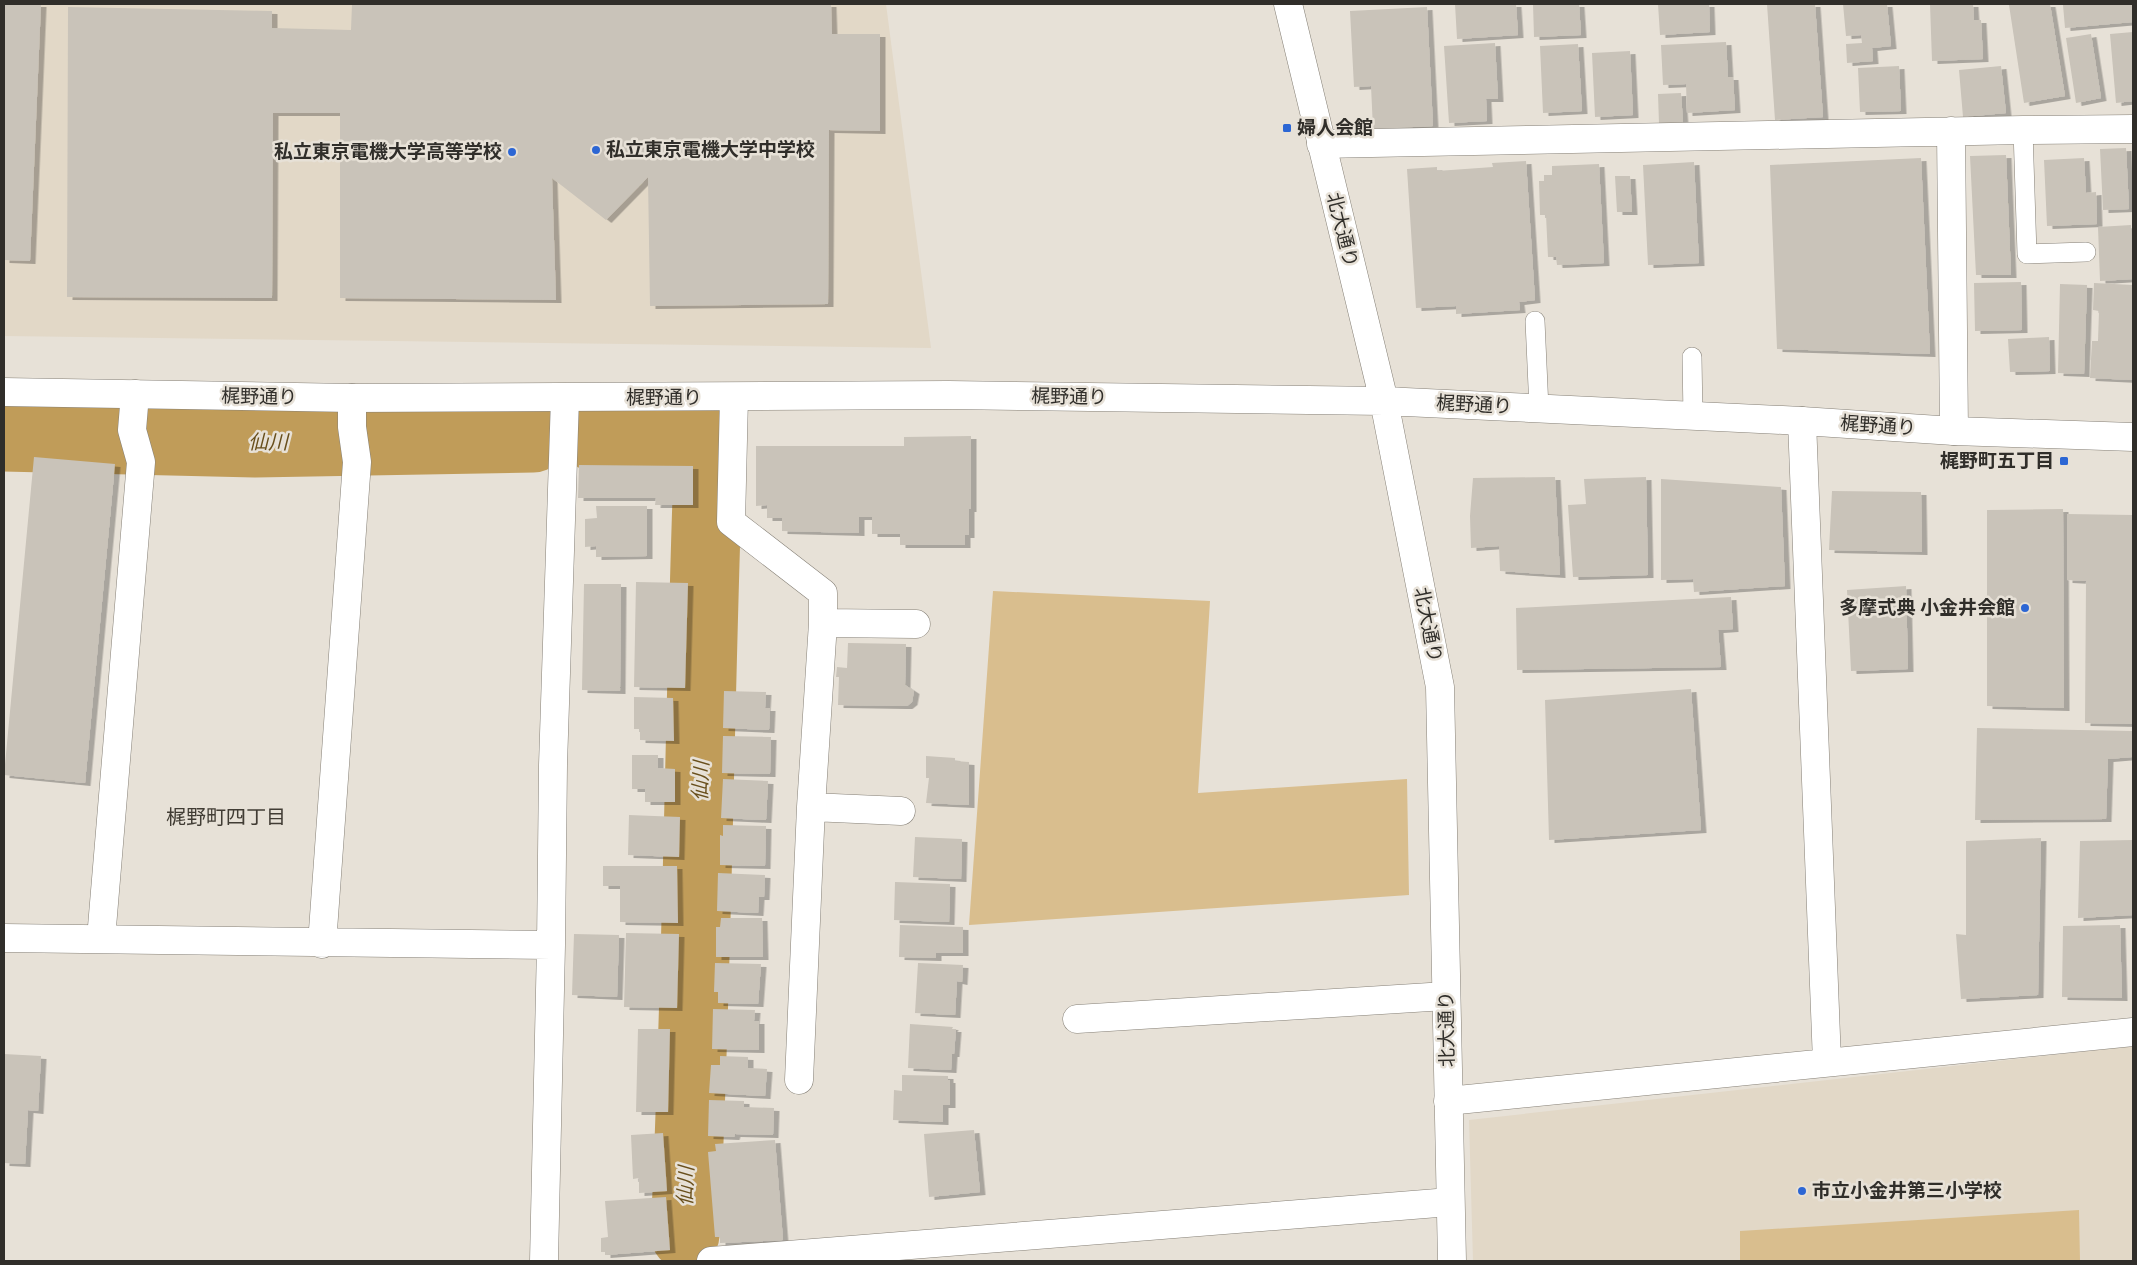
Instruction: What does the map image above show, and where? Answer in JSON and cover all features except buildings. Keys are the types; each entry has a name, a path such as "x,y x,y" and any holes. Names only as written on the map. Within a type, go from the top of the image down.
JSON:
{"street":[{"name":"北大通り","path":"1288,4 1384,401 1440,686 1452,1261"},
{"path":"1321,144 2133,129"},
{"path":"1951,131 1954,431"},
{"name":"梶野通り","path":"4,392 352,398 734,398 949,395 1384,401 1693,417 1802,420 1954,431 2133,437"},
{"path":"101,939 141,462 132,430 135,394"},
{"path":"322,944 357,462 352,427 352,398"},
{"path":"544,1261 553,765 565,398"},
{"path":"734,398 731,522 822,593 823,624 811,808 800,1080"},
{"path":"1802,420 1827,1062"},
{"path":"823,624 916,624"},
{"path":"811,808 901,811"},
{"path":"4,938 322,944 551,945"},
{"path":"1077,1019 1446,996"},
{"path":"1448,1101 2133,1032"},
{"path":"710,1261 1450,1202"}],"lane":[{"path":"2023,130 2027,254 2086,252"},
{"path":"1535,321 1539,408"},
{"path":"1692,357 1693,417"}],"shaded area":[{"path":"4,4 886,4 931,348 4,336"},
{"path":"993,591 1210,601 1198,793 1407,779 1409,895 969,925"},
{"name":"市立小金井第三小学校","path":"2133,1046 2133,1261 1473,1261 1469,1120"},
{"path":"2079,1210 2080,1261 1740,1261 1740,1231"}],"waterway":[{"name":"仙川","path":"4,437 255,443 533,438"},
{"name":"仙川","path":"596,438 709,440 693,1036 685,1235"}],"place":[{"name":"婦人会館","path":"1287,128"},
{"name":"私立東京電機大学中学校","path":"596,150"},
{"name":"私立東京電機大学高等学校","path":"512,152"},
{"name":"梶野町五丁目","path":"2064,461"},
{"name":"多摩式典 小金井会館","path":"2025,608"},
{"name":"市立小金井第三小学校","path":"1802,1191"}],"district":[{"name":"梶野町四丁目","path":"226,817"}]}
